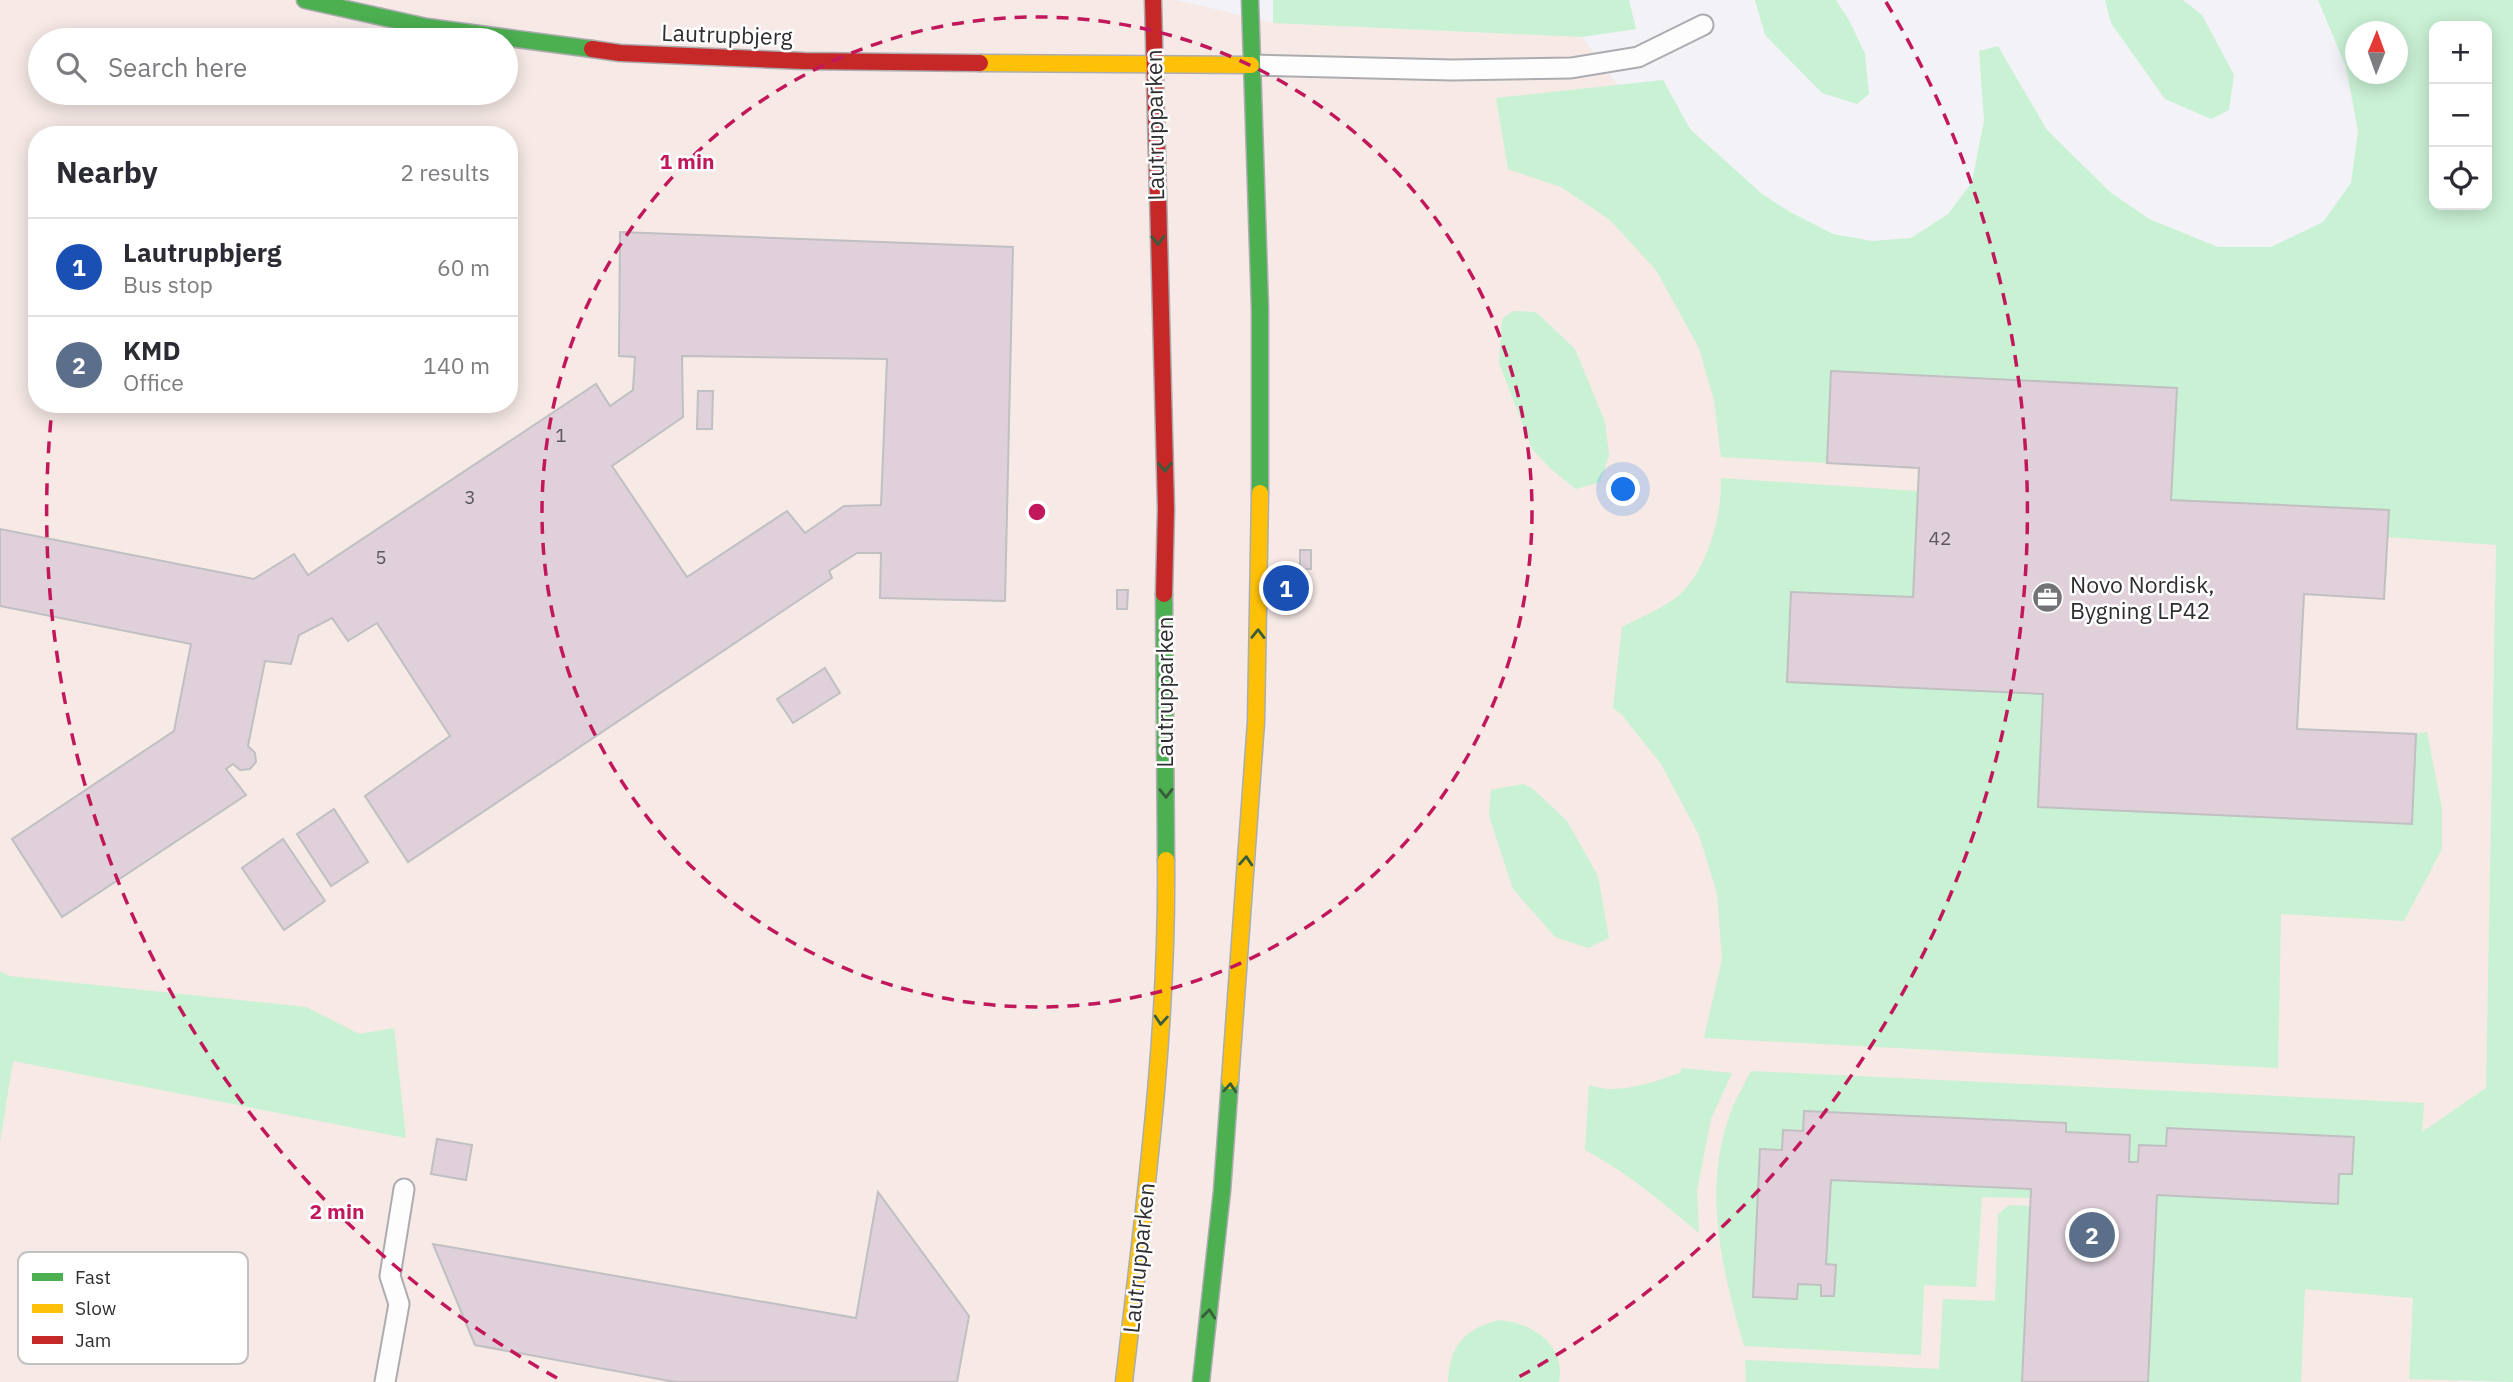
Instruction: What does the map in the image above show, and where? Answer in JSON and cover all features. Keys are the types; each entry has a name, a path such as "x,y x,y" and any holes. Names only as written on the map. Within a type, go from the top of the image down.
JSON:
{"street":[{"name":"Lautrupbjerg","path":"305,0 434,28"},
{"name":"Lautrupparken","path":"1125,1382 1153,1131 1167,930 1164,631 1166,509 1153,0"},
{"path":"1201,1382 1222,1191 1256,722 1260,307 1250,0"},
{"name":"Lautrupbjerg","path":"518,39 620,53 804,61 1251,65"}],"lane":[{"path":"1251,65 1452,70 1571,68 1638,57 1703,25"},
{"path":"385,1382 399,1304 390,1276 404,1189"}],"shaded area":[{"path":"0,0 1176,0 1273,23 1582,37 1831,371 2177,388 2171,500 2389,510 2496,545 2486,1088 2421,1133 2409,1379 2458,1379 2458,1382 0,1382"}],"green space":[{"path":"1273,0 1629,0 1636,29 1582,37 1273,23"},
{"path":"1755,0 1836,0 1865,54 1869,94 1857,104 1822,93 1765,35"},
{"path":"2105,0 2183,0 2202,15 2234,75 2229,110 2211,119 2165,99 2111,23"},
{"path":"2318,0 2513,0 2513,1382 2409,1379 2413,1298 2305,1289 2301,1382 2148,1382 2157,1195 2337,1204 2339,1174 2352,1174 2353,1137 2167,1128 2166,1146 2138,1162 2129,1162 2130,1135 2066,1132 2066,1123 1783,1130 1782,1150 1760,1149 1754,1297 1797,1299 1798,1284 1821,1285 1821,1296 1834,1296 1836,1265 1826,1264 1831,1180 2031,1189 2031,1198 1982,1197 1976,1287 1924,1285 1921,1355 1744,1346 1723,1262 1717,1177 1728,1120 1751,1071 2424,1103 2422,1132 2486,1088 2496,545 2387,537 2388,510 2171,500 2176,388 1832,371 1827,463 1721,457 1714,400 1699,348 1656,270 1610,220 1561,187 1508,169 1496,98 1663,80 1690,129 1762,194 1833,234 1872,241 1911,238 1948,214 1972,182 1984,120 1979,51 1998,46 2047,130 2110,192 2149,219 2218,247 2271,247 2323,222 2351,183 2358,131 2349,84 2408,84 2408,21 2345,21 2345,65"},
{"path":"1513,311 1536,312 1575,349 1605,422 1609,455 1600,482 1576,489 1532,449 1499,363 1502,319"},
{"path":"1721,478 1918,491 1913,597 1792,592 1787,682 2043,694 2038,807 2412,824 2416,734 2427,732 2442,809 2442,849 2404,921 2281,914 2278,1068 1704,1038 1722,959 1717,893 1699,835 1661,764 1622,715 1613,708 1622,627 1673,599 1695,576 1708,549 1717,520"},
{"path":"1523,784 1533,789 1567,821 1598,876 1609,938 1588,948 1555,937 1513,889 1489,816 1491,790"},
{"path":"0,971 9,976 306,1007 359,1034 394,1028 406,1138 13,1061 0,1142"},
{"path":"1682,1068 1732,1073 1711,1119 1697,1190 1699,1233 1630,1178 1585,1150 1589,1085 1611,1089 1635,1086 1680,1073"},
{"path":"2009,1205 2030,1206 2022,1382 1746,1382 1745,1360 1939,1369 1943,1299 1995,1301 1998,1214"},
{"path":"1500,1320 1524,1326 1544,1338 1557,1357 1559,1382 1448,1382 1452,1358 1461,1341 1477,1328"}],"building":[{"path":"620,232 1013,247 1005,601 880,598 881,553 857,553 829,571 832,578 408,862 365,796 450,736 377,623 348,641 332,618 299,635 291,664 265,661 248,746 255,753 256,762 250,769 240,770 233,764 226,769 246,795 62,917 12,839 174,731 191,644 0,606 0,529 254,579 294,554 308,575 596,384 610,406 633,390 635,357 619,356","holes":["682,356 887,359 881,505 844,506 805,533 787,511 687,577 612,466 683,417"]},
{"name":"Novo Nordisk, Bygning LP42","path":"1831,371 2177,388 2171,500 2389,510 2384,599 2304,594 2297,729 2416,734 2412,824 2038,807 2043,694 1787,682 1791,592 1913,597 1919,468 1827,463"},
{"path":"698,391 713,391 712,429 697,429"},
{"path":"1300,550 1311,550 1311,569 1300,569"},
{"path":"1117,590 1128,590 1127,609 1117,609"},
{"path":"825,668 840,693 793,723 777,699"},
{"path":"334,809 368,862 331,886 297,834"},
{"path":"283,839 325,901 284,930 242,868"},
{"path":"1804,1111 2066,1123 2066,1132 2130,1135 2129,1162 2138,1162 2139,1145 2166,1146 2167,1128 2354,1137 2352,1174 2339,1174 2338,1204 2157,1195 2148,1382 2022,1382 2031,1189 1831,1180 1826,1264 1836,1265 1834,1296 1821,1296 1821,1285 1798,1284 1797,1299 1753,1297 1760,1149 1782,1150 1783,1130 1803,1131"},
{"path":"437,1139 472,1145 466,1180 431,1174"},
{"path":"878,1192 969,1316 957,1382 675,1382 475,1345 433,1244 856,1318"}],"traffic: fast":[{"path":"305,0 434,28"},
{"path":"1250,0 1260,308 1260,493"},
{"path":"518,39 592,49"},
{"path":"1164,594 1166,860"},
{"path":"1201,1382 1222,1191 1230,1081"}],"traffic: slow":[{"path":"980,63 1251,65"},
{"path":"1230,1081 1256,722 1260,493"},
{"path":"1124,1382 1159,1056 1166,926 1166,860"}],"traffic: jam":[{"path":"1153,0 1166,509 1164,594"},
{"path":"592,49 620,53 804,61 980,63"}],"place":[{"name":"Lautrupbjerg","path":"1286,588"},
{"name":"Novo Nordisk, Bygning LP42","path":"2047,598"},
{"name":"KMD","path":"2092,1235"}]}
